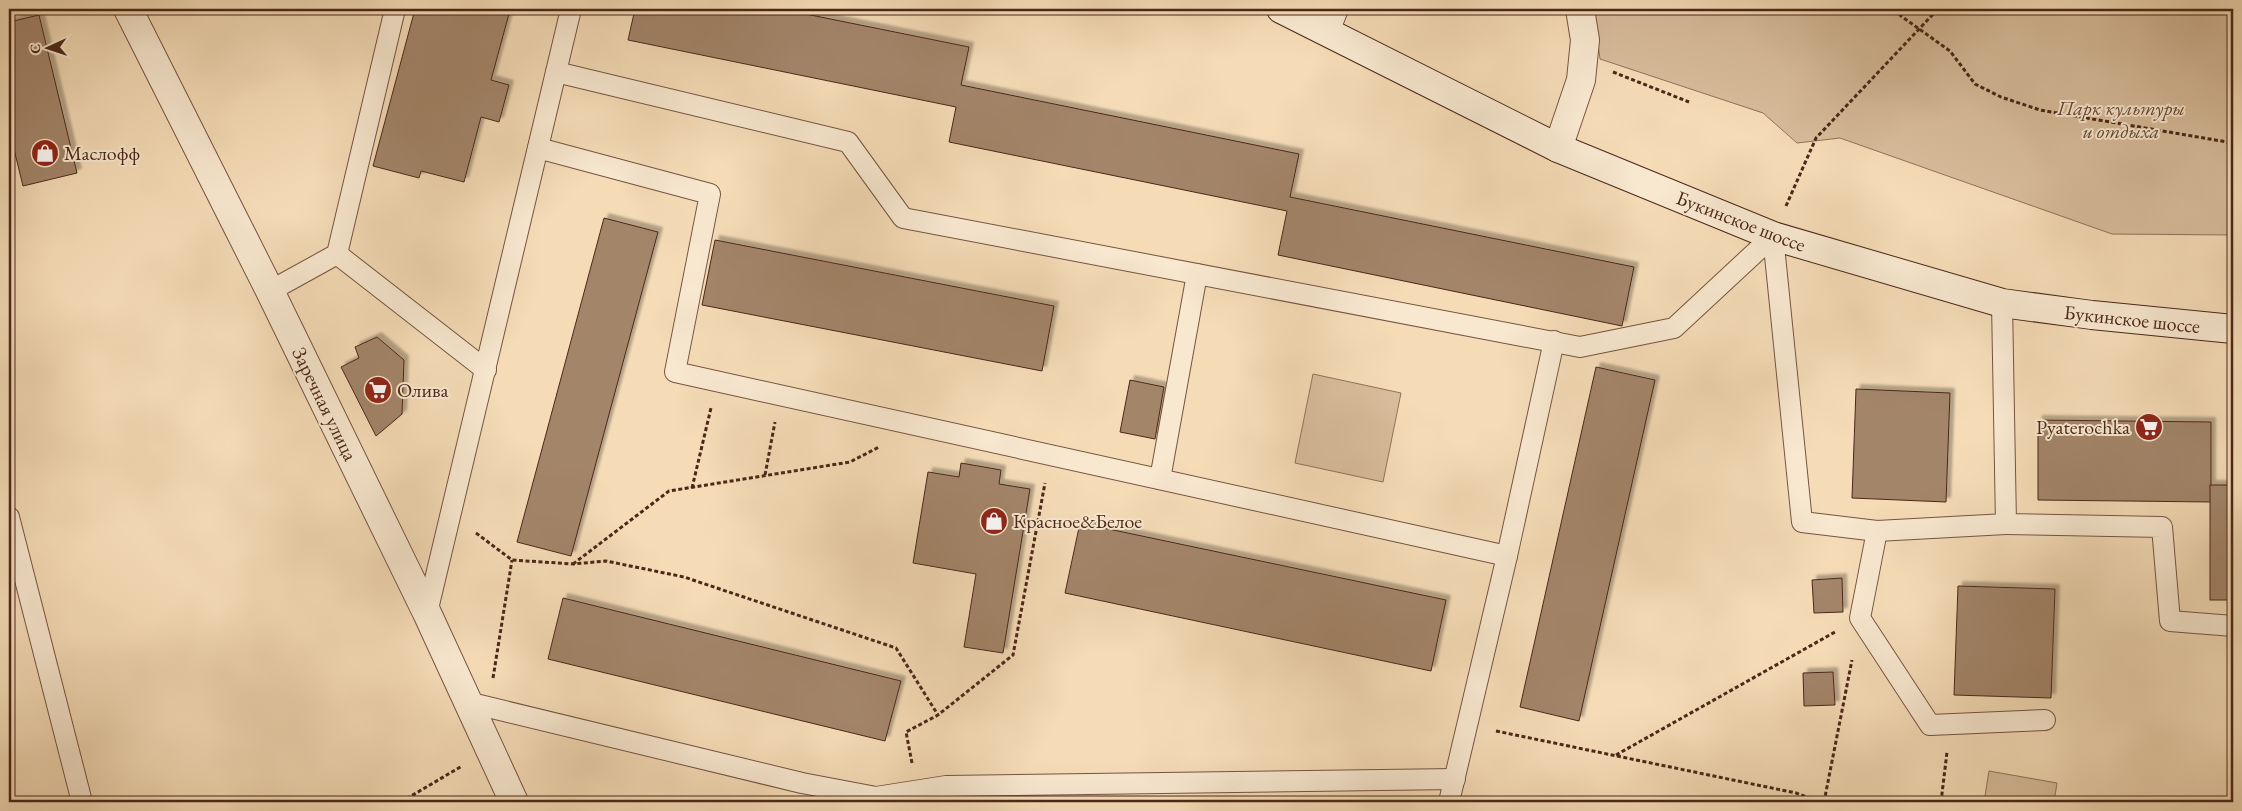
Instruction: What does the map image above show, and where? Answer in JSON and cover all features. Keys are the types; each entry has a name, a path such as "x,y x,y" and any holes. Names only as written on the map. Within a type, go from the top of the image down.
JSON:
{"street":[{"name":"Заречная улица","path":"128,9 270,291 426,613 478,704 514,802"},
{"name":"Букинское шоссе","path":"1281,9 1334,20 1558,148 1773,236 2002,304 2092,316 2233,329"},
{"path":"1558,148 1581,80 1585,40 1580,9"}],"lane":[{"path":"270,291 337,254 395,9"},
{"path":"426,613 486,370 571,9"},
{"path":"556,72 848,142 903,218 1580,347 1674,328 1773,236"},
{"path":"538,148 710,194 675,372 1508,556"},
{"path":"1773,236 1802,522 1878,531 2006,524 2162,527 2170,621 2233,626"},
{"path":"337,254 486,370"},
{"path":"1160,479 1197,274"},
{"path":"2002,304 2006,524"},
{"path":"1449,802 1508,556 1554,341"},
{"path":"9,517 82,802"},
{"path":"1878,531 1860,618 1930,725 2045,720"},
{"path":"478,704 811,785 876,797 946,786 986,794 1455,780"}],"path":[{"path":"1895,9 1901,16 1950,51 1975,84 2001,97 2040,110 2233,143"},
{"path":"1773,236 1816,138 1938,9"},
{"path":"1583,60 1689,102"},
{"path":"692,488 717,381"},
{"path":"765,475 780,395"},
{"path":"573,564 669,491 850,462 922,427"},
{"path":"917,791 906,732 938,715 1013,655 1050,455"},
{"path":"451,513 512,560 573,564 606,561 684,577 896,648 938,715"},
{"path":"478,704 512,560"},
{"path":"1615,756 1860,618"},
{"path":"1824,802 1860,618"},
{"path":"1940,802 1951,724"},
{"path":"1468,725 1796,793 1820,802"},
{"path":"401,802 465,764"}],"green space":[{"name":"Парк культуры и отдыха","path":"1593,9 2233,9 2233,235 2112,234 1840,138 1797,143 1763,113 1600,59"},
{"path":"1313,374 1401,393 1383,482 1295,463"},
{"path":"1989,771 2057,783 2054,802 1984,802"}],"building":[{"path":"415,9 510,10 491,80 509,85 499,122 481,117 464,182 421,171 419,178 373,166"},
{"path":"635,9 781,9 969,47 961,85 1299,154 1290,197 1634,267 1622,326 1278,255 1287,211 949,142 956,107 628,40"},
{"path":"39,15 77,173 23,186 9,129 9,22"},
{"path":"604,218 658,232 571,556 517,542"},
{"path":"715,240 1054,306 1042,371 702,305"},
{"name":"Олива","path":"377,337 404,360 402,414 376,436 341,367 359,358 355,347"},
{"path":"1596,367 1655,380 1579,721 1520,707"},
{"path":"1130,380 1164,387 1155,439 1120,432"},
{"path":"1856,389 1950,393 1946,502 1852,498"},
{"path":"2038,420 2211,422 2211,502 2038,500"},
{"path":"961,463 1001,470 999,484 1030,489 1003,653 964,647 976,574 913,563 928,472 959,477"},
{"path":"2210,485 2233,485 2233,600 2210,600"},
{"path":"1080,523 1446,600 1431,671 1065,593"},
{"path":"1842,578 1843,612 1814,613 1812,580"},
{"path":"1958,586 2055,589 2051,698 1954,695"},
{"path":"563,598 901,681 885,741 548,659"},
{"path":"1833,672 1835,705 1804,706 1803,673"}],"place":[{"name":"Маслофф","path":"45,153"},
{"name":"Олива","path":"378,390"},
{"name":"Pyaterochka","path":"2149,427"},
{"name":"Красное&Белое","path":"994,521"}]}
